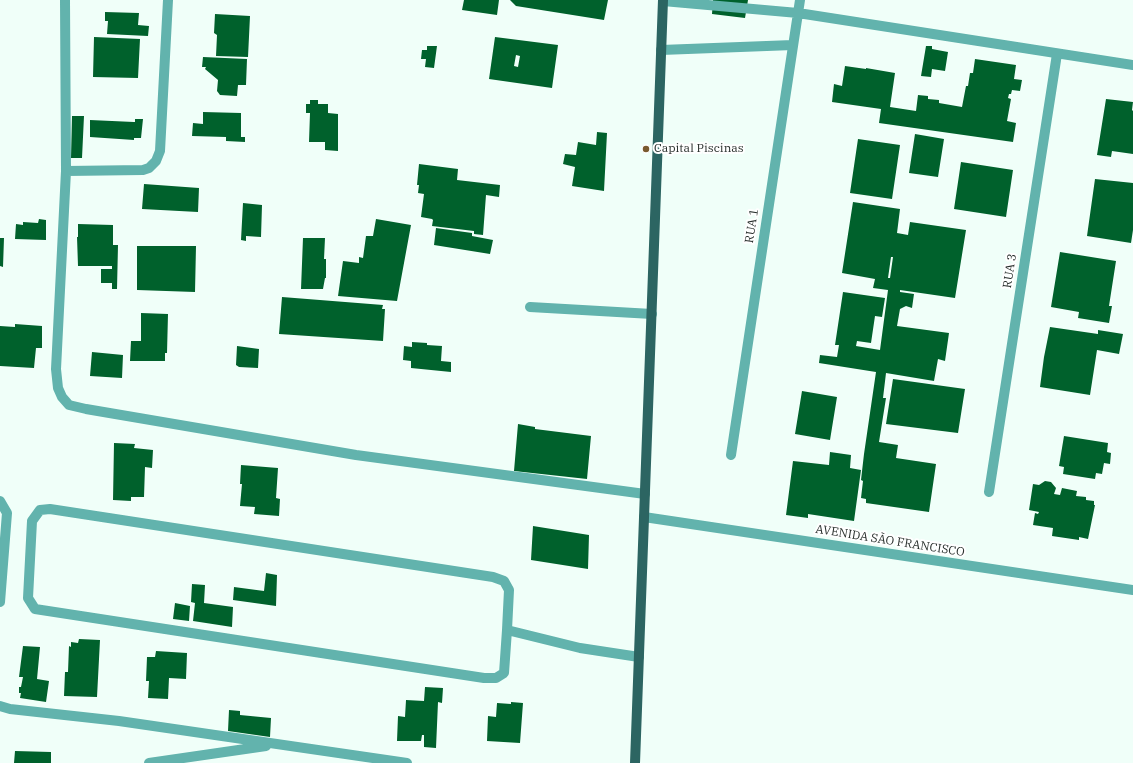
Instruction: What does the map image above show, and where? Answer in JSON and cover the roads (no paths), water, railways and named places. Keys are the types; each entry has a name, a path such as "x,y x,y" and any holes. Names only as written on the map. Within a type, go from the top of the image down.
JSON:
{"main road":[{"path":"635,763 663,0"}],"street":[{"path":"65,0 66,171 56,369 58,388 62,397 69,405 356,455 645,494"},
{"path":"66,171 143,170 149,168 156,161 160,151 168,0"},
{"path":"663,0 798,14 1133,66"},
{"name":"RUA 1","path":"731,455 800,0"},
{"path":"661,50 793,45"},
{"name":"RUA 3","path":"989,492 1057,54"},
{"path":"530,307 652,314"},
{"path":"0,501 7,513 0,602"},
{"path":"50,509 493,576 504,581 509,590 507,630 504,672 496,678 484,678 35,609 28,598 32,521 40,510 50,509"},
{"name":"AVENIDA SÃO FRANCISCO","path":"644,517 1133,590"},
{"path":"507,630 580,648 639,657"},
{"path":"0,706 10,709 119,721 407,763"},
{"path":"149,763 278,744"}],"place":[{"name":"Capital Piscinas","path":"646,149"}]}
